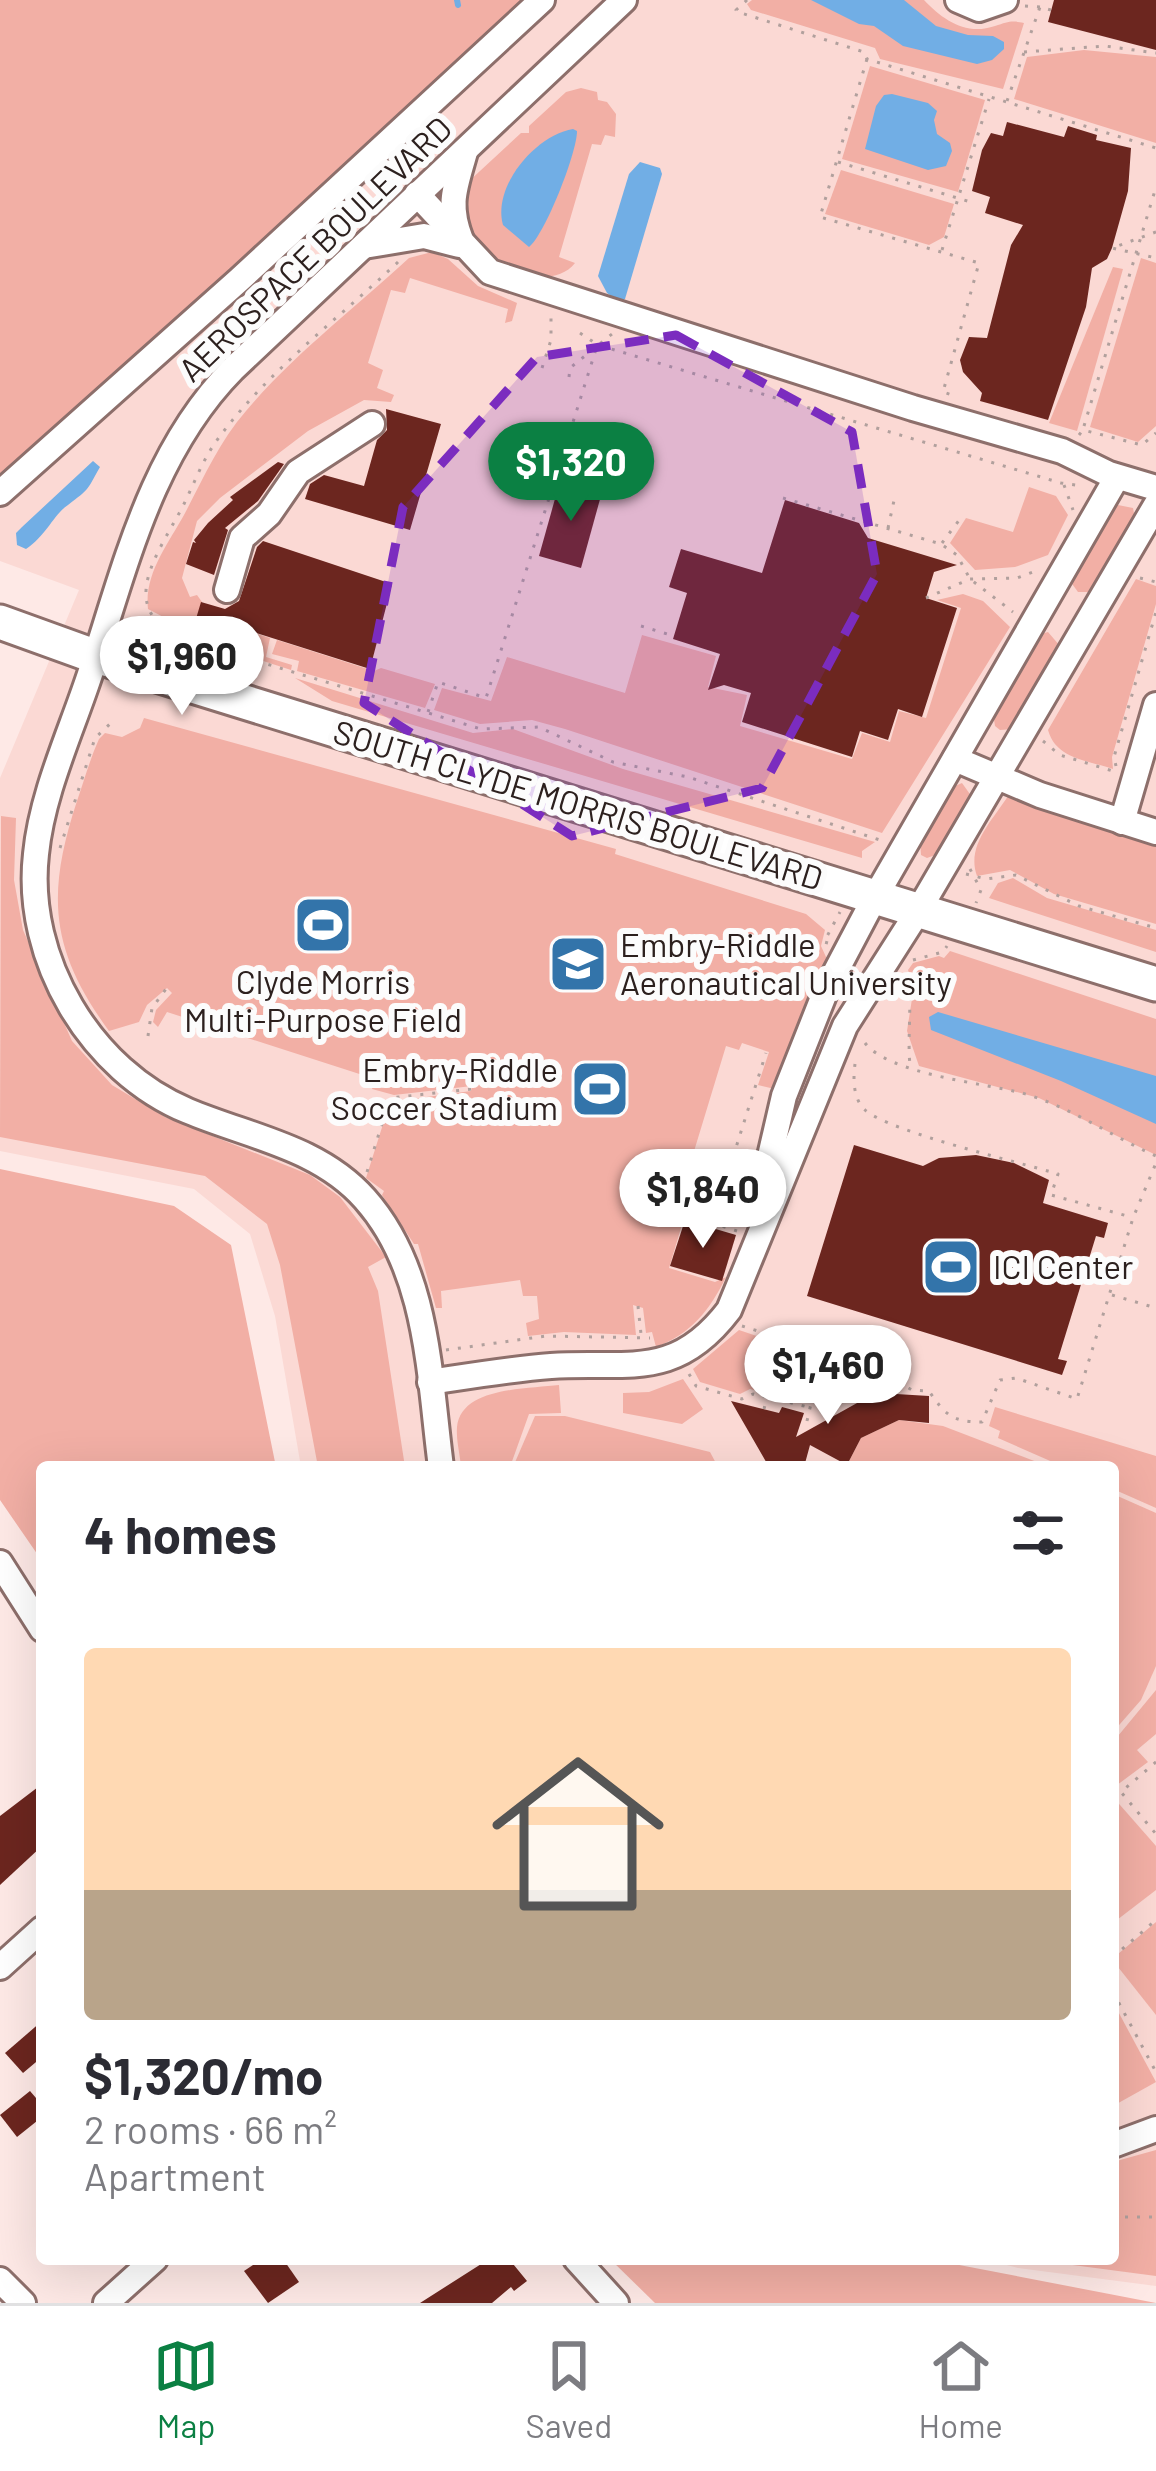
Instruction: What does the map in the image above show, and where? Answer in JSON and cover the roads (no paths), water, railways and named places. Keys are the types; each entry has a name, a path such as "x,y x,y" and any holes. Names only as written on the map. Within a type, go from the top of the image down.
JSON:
{"main road":[{"name":"SOUTH CLYDE MORRIS BOULEVARD","path":"0,622 96,656 1156,984"}],"street":[{"path":"0,493 542,0"},
{"name":"AEROSPACE BOULEVARD","path":"441,1461 439,1381 398,1247 348,1181 284,1144 182,1108 124,1072 89,1033 59,982 40,931 34,889 36,852 45,809 160,471 184,426 233,369 624,0"},
{"path":"958,0 979,9 1012,3"},
{"path":"464,248 452,214 452,197 466,149"},
{"path":"417,194 490,272 512,281 1062,451 1117,477 1156,488"},
{"path":"362,246 424,236 464,248"},
{"path":"227,590 242,538 269,514 298,472 372,424"},
{"path":"744,1275 795,1065 809,1027 874,898 1117,477"},
{"path":"439,1381 539,1367 629,1367 688,1351 708,1337 729,1310 845,1027 1156,506"},
{"path":"1122,821 1156,705"},
{"path":"955,759 1156,832"},
{"path":"0,1563 36,1620"},
{"path":"0,1967 36,1934"},
{"path":"1119,2143 1156,2128"},
{"path":"106,2303 148,2265"},
{"path":"580,2265 604,2299"},
{"path":"0,2279 23,2303"}],"water":[{"path":"811,0 904,0 936,26 993,36 1004,42 1004,49 992,60 977,64 903,46 874,26 859,24"},
{"path":"884,95 928,103 937,111 937,134 950,143 952,151 946,166 928,170 865,149 876,106"},
{"path":"573,129 576,142 566,174 529,247 503,225 504,194 532,152"},
{"path":"640,162 660,168 662,174 625,299 620,302 607,293 598,276 629,174"},
{"path":"93,461 100,467 87,489 33,544 26,549 17,545 16,533"},
{"path":"938,1012 1156,1076 1156,1124 931,1030 929,1017"}],"waterway":[{"path":"457,0 458,5"}],"place":[{"name":"Clyde Morris Multi-Purpose Field","path":"323,925"},
{"name":"Embry-Riddle Aeronautical University","path":"578,964"},
{"name":"Embry-Riddle Soccer Stadium","path":"600,1089"},
{"name":"ICI Center","path":"951,1267"}]}
